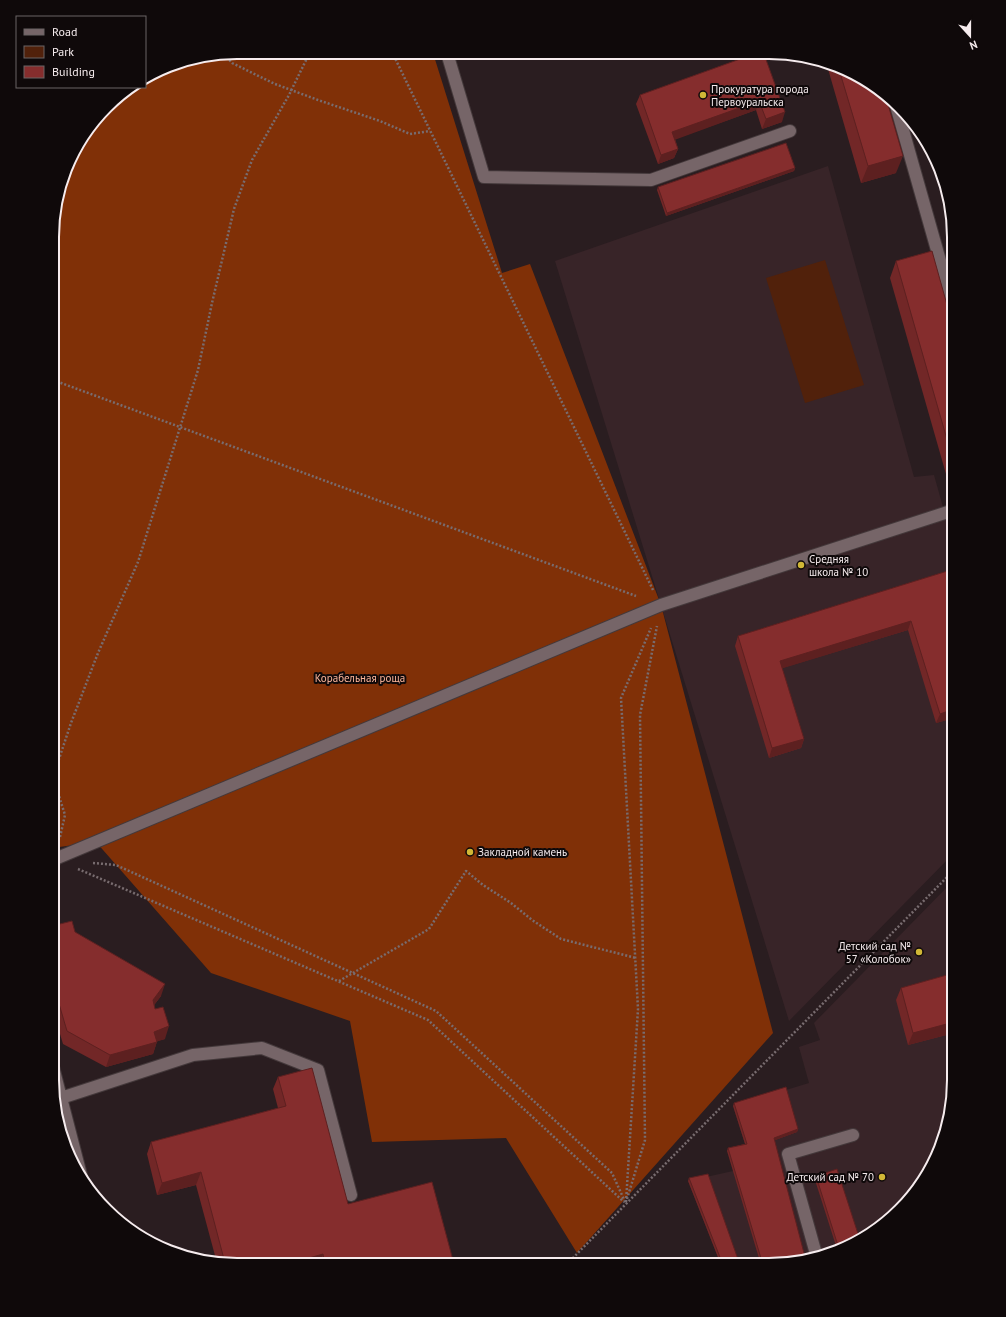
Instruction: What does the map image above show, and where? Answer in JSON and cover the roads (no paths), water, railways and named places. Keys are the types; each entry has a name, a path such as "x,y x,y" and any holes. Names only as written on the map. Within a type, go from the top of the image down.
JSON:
{"street":[{"path":"449,59 484,177 651,180 790,131"},
{"path":"899,115 947,285"},
{"path":"59,861 661,605 947,512"},
{"path":"61,1098 193,1055 262,1048 318,1070 351,1195"},
{"path":"59,1090 76,1157"},
{"path":"815,1252 788,1154 852,1135"}],"place":[{"name":"Прокуратура города Первоуральска","path":"703,95"},
{"name":"Средняя школа № 10","path":"801,565"},
{"name":"Закладной камень","path":"470,852"},
{"name":"Детский сад № 57 «Колобок»","path":"919,952"},
{"name":"Детский сад № 70","path":"882,1177"}],"park label":[{"name":"Корабельная роща","path":"360,678"}]}
